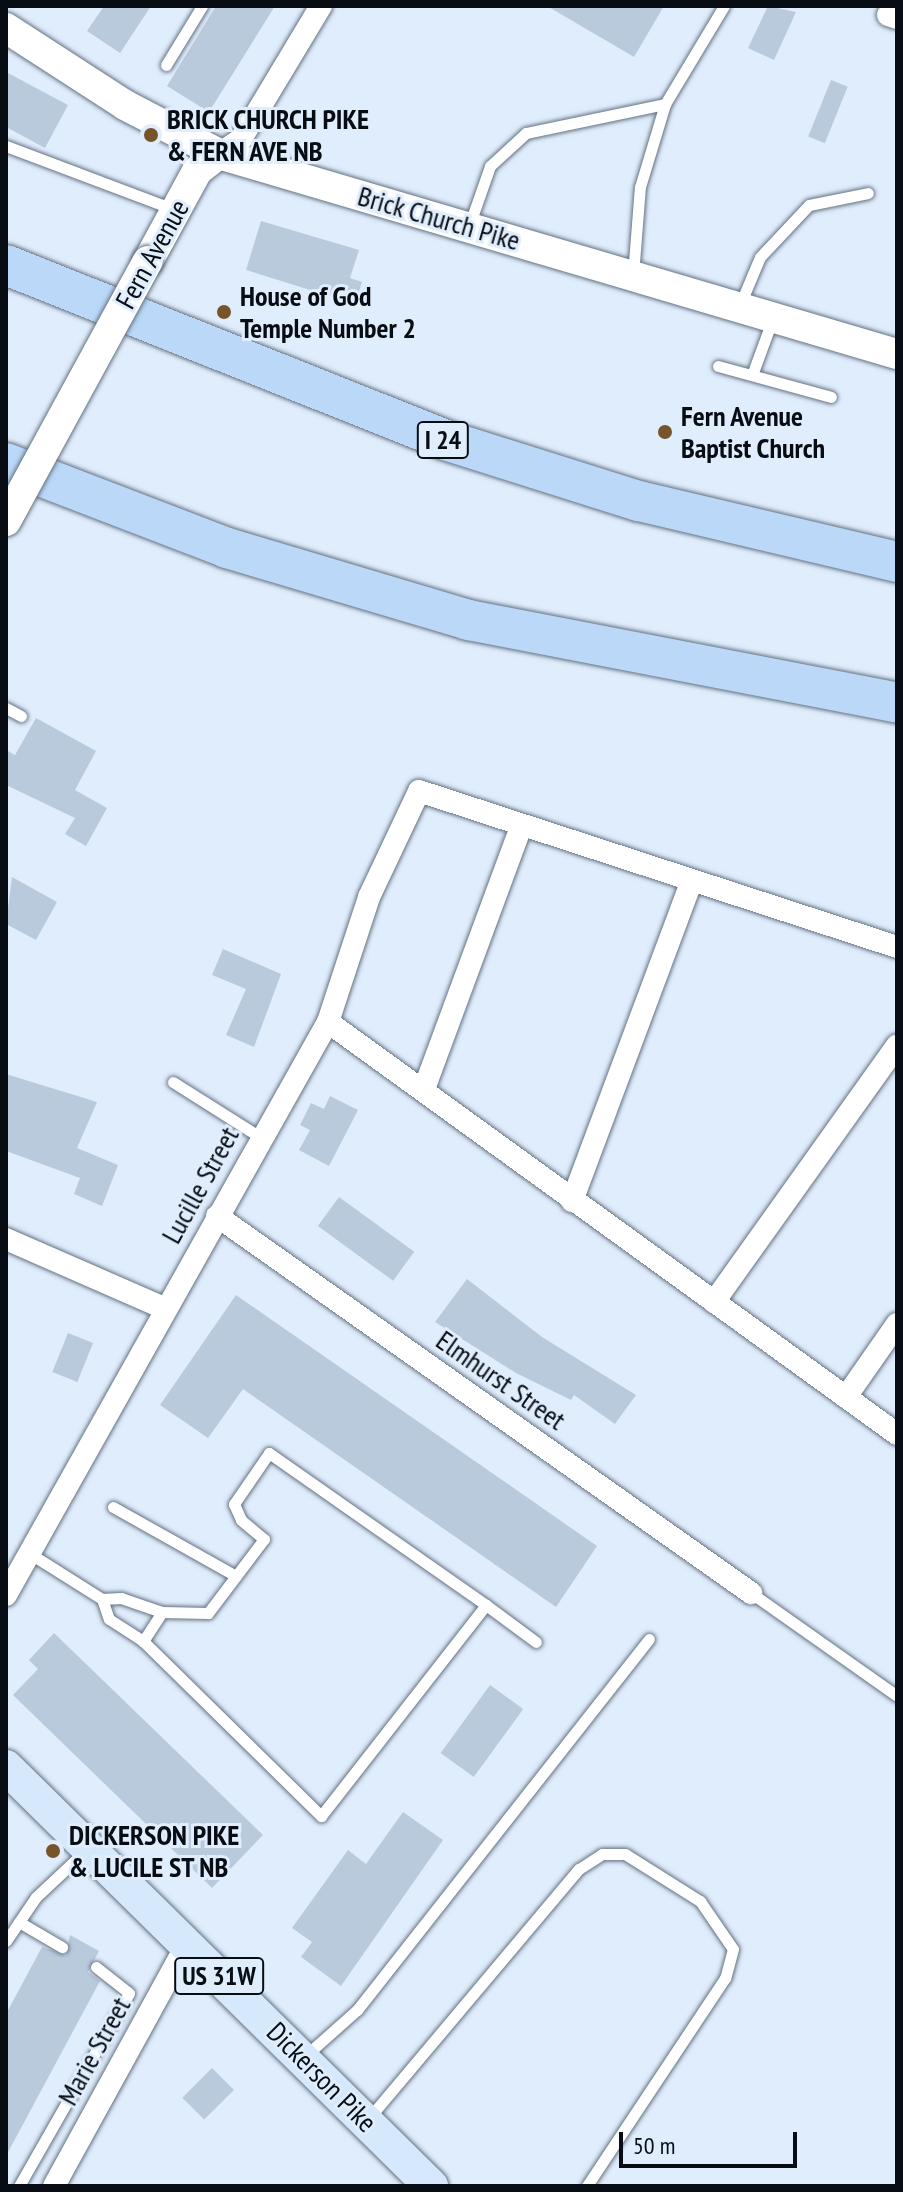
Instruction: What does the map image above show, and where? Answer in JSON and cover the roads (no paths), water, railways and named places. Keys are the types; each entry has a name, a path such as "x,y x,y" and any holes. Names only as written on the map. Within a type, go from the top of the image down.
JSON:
{"highway":[{"name":"I 24","path":"6,265 445,440 639,501 897,562"},
{"path":"6,463 227,548 468,620 897,703"}],"main road":[{"name":"Dickerson Pike","path":"6,1767 431,2186"}],"street":[{"name":"Fern Avenue","path":"6,521 197,171 241,139 321,6"},
{"name":"Brick Church Pike","path":"6,28 125,105 219,154 897,354"},
{"name":"Lucille Street","path":"9,1584 328,1022 369,897 419,791 521,827"},
{"path":"424,1089 521,827 897,947"},
{"path":"572,1201 691,882"},
{"path":"328,1022 897,1434"},
{"path":"714,1302 897,1045"},
{"name":"Elmhurst Street","path":"217,1216 751,1593"},
{"path":"6,1239 166,1309"},
{"path":"846,1397 897,1324"},
{"name":"Marie Street","path":"54,2186 187,1944"}],"lane":[{"path":"166,65 202,6"},
{"path":"633,275 640,187 665,104 725,7"},
{"path":"468,226 490,166 526,133 665,104"},
{"path":"6,146 176,210"},
{"path":"739,307 760,257 809,205 868,193"},
{"path":"752,375 773,317"},
{"path":"718,366 831,397"},
{"path":"6,708 21,716"},
{"path":"173,1082 260,1137"},
{"path":"29,1553 102,1599 121,1598 162,1612 208,1613 264,1539 234,1504 269,1453 536,1642"},
{"path":"113,1507 236,1576"},
{"path":"751,1593 897,1696"},
{"path":"102,1599 109,1619 143,1641 321,1816 486,1605"},
{"path":"143,1641 162,1612"},
{"path":"302,2058 357,2010 649,1639"},
{"path":"6,1941 19,1922 88,1848"},
{"path":"366,2121 579,1869 602,1854 625,1854 700,1901 733,1949 725,1978 587,2186"},
{"path":"19,1922 62,1947"},
{"path":"19,2186 129,1993 96,1967"}],"place":[{"name":"BRICK CHURCH PIKE & FERN AVE NB","path":"151,135"},
{"name":"House of God Temple Number 2","path":"224,312"},
{"name":"Fern Avenue Baptist Church","path":"665,432"},
{"name":"DICKERSON PIKE & LUCILE ST NB","path":"53,1851"}]}
